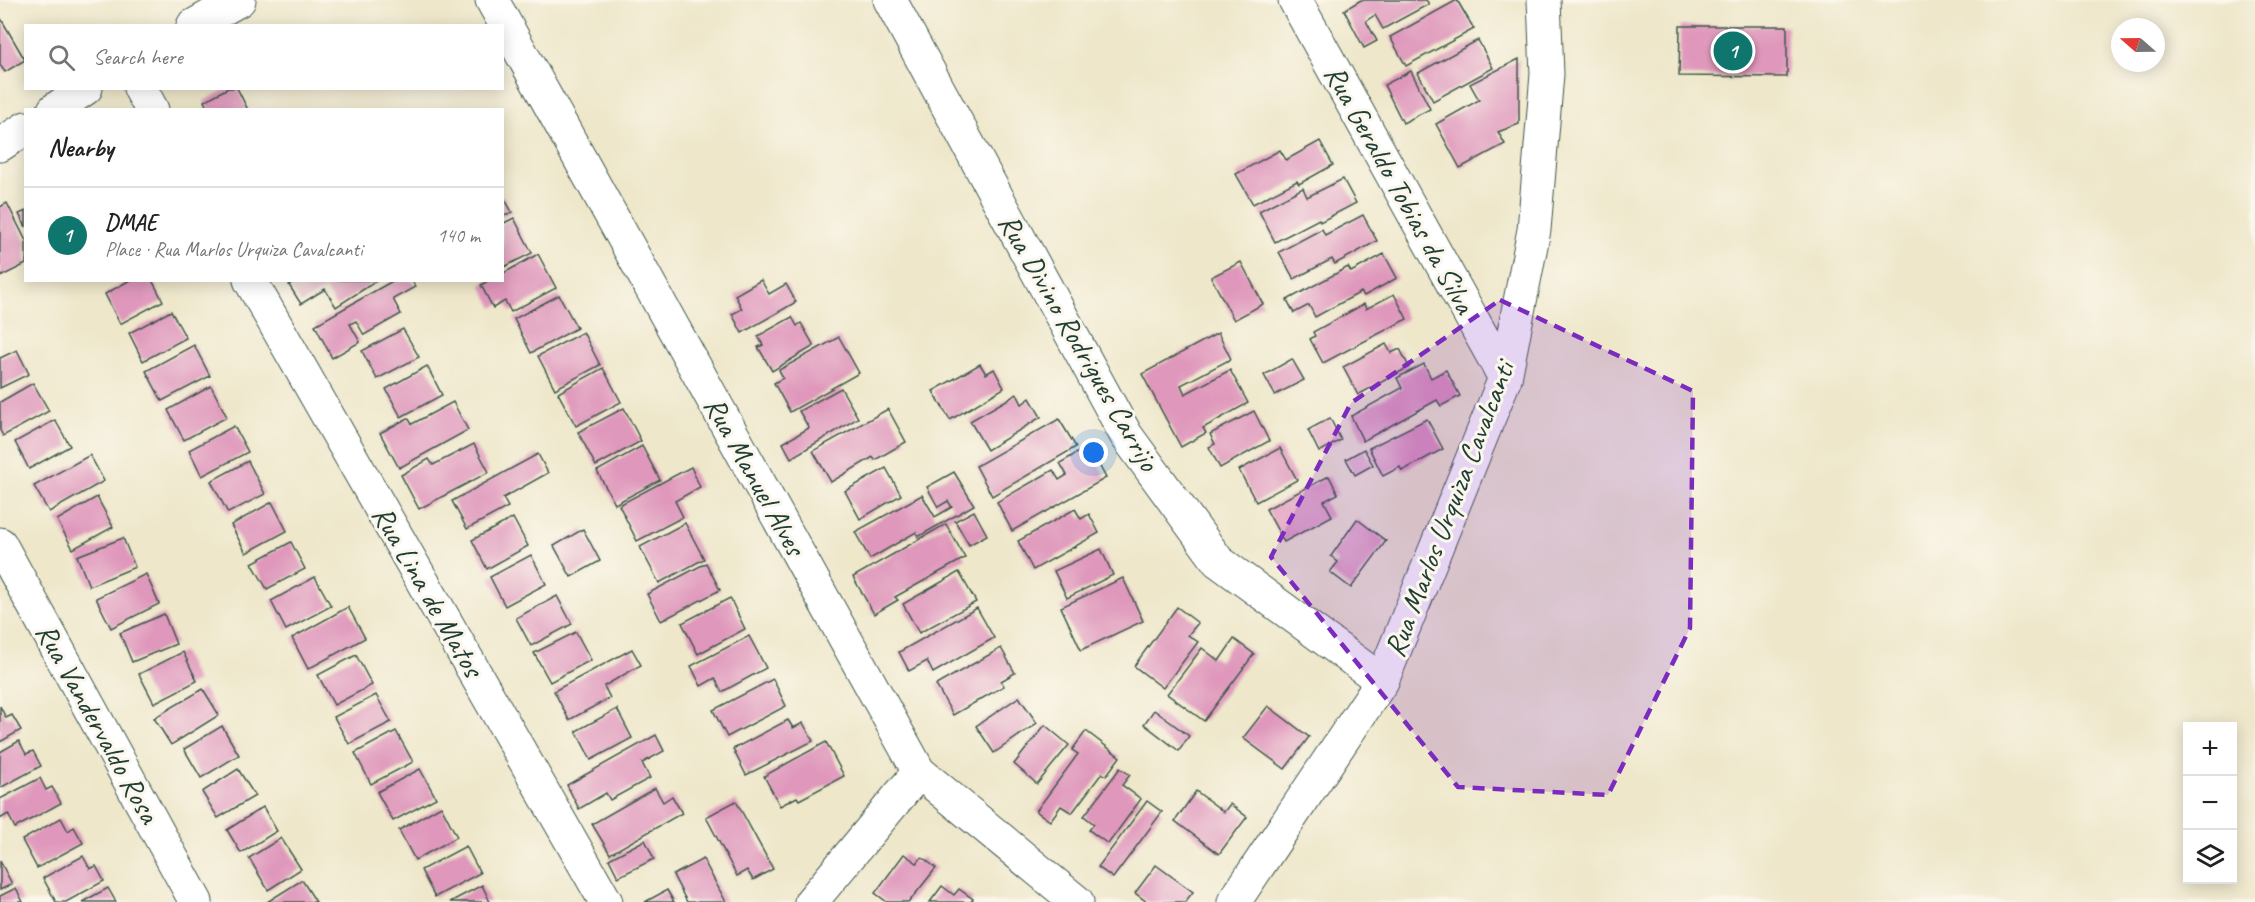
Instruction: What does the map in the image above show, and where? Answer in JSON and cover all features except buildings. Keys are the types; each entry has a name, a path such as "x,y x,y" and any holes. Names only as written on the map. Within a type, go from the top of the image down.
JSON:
{"street":[{"path":"197,24 239,0"},
{"name":"Rua Manuel Alves","path":"492,0 918,772 1077,902"},
{"name":"Rua Divino Rodrigues Carrijo","path":"890,0 1126,435 1218,561 1382,681"},
{"name":"Rua Geraldo Tobias da Silva","path":"1295,0 1504,378"},
{"name":"Rua Marlos Urquiza Cavalcanti","path":"1234,902 1382,681 1504,378 1534,230 1547,74 1544,0"},
{"path":"57,108 83,90"},
{"path":"141,90 151,108"},
{"path":"0,145 24,129"},
{"name":"Rua Lina de Matos","path":"251,282 606,902"},
{"name":"Rua Vandervaldo Rosa","path":"0,544 196,902"},
{"path":"811,902 918,772"}],"highlighted area":[{"path":"1500,300 1693,391 1690,628 1608,795 1458,787 1271,557 1351,403"}],"place":[{"name":"DMAE","path":"1733,51"}]}
